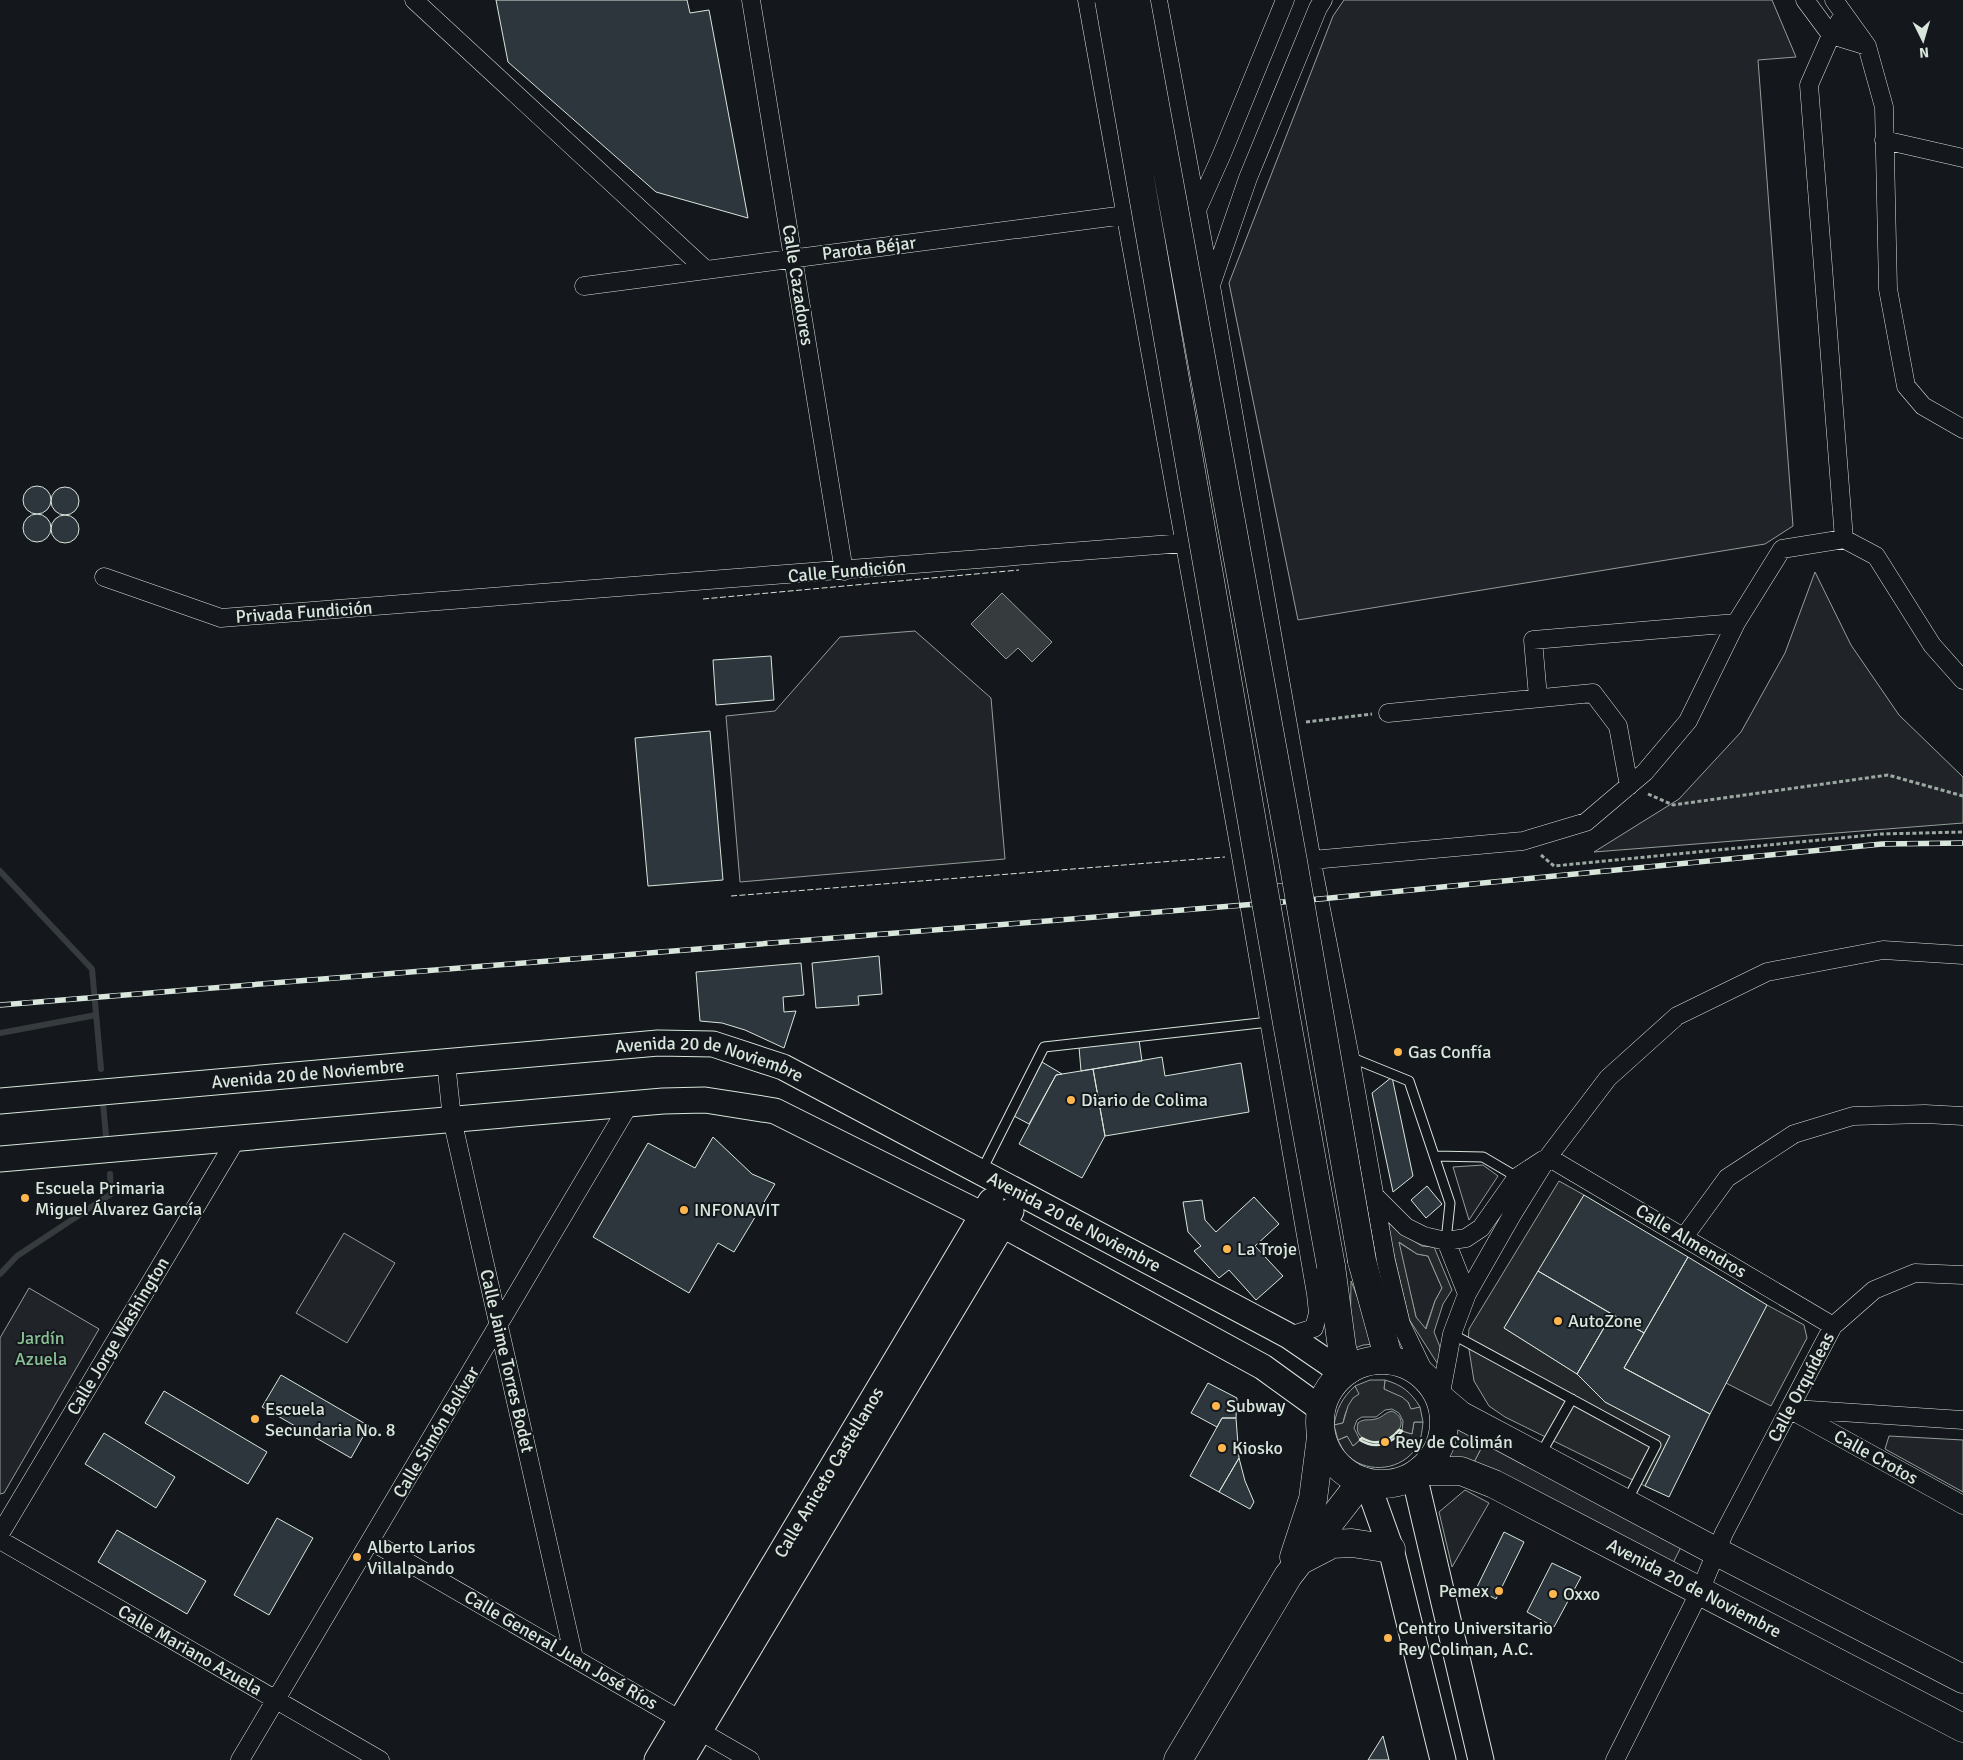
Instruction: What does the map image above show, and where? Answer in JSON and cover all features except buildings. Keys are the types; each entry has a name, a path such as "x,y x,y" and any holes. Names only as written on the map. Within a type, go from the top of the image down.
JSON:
{"main road":[{"path":"1109,0 1285,1013 1331,1266 1345,1371"},
{"path":"1136,0 1294,861 1362,1261 1389,1360"},
{"name":"Avenida 20 de Noviembre","path":"0,1101 658,1043 712,1044 783,1067 1289,1336 1345,1371"},
{"name":"Avenida 20 de Noviembre","path":"0,1158 630,1103 705,1100 775,1111 993,1219 1263,1367 1321,1409"},
{"name":"Calle Aniceto Castellanos","path":"657,1760 690,1725 993,1219 1001,1184"},
{"path":"1294,1569 1313,1498 1321,1437 1319,1424 1325,1396 1333,1383 1345,1371 1366,1362 1389,1360 1411,1367 1460,1415 1715,1551 1963,1679"},
{"path":"1321,1437 1332,1460 1351,1476 1383,1484 1399,1481 1417,1473 1430,1460 1438,1448 1443,1434 1444,1420 1435,1390"},
{"name":"Avenida 20 de Noviembre","path":"1417,1473 1461,1471 1494,1484 1963,1728"},
{"path":"1417,1473 1481,1760"},
{"path":"1365,1481 1391,1549 1443,1760"},
{"path":"1178,1760 1294,1569 1365,1481"},
{"path":"1294,1569 1332,1544 1352,1543 1391,1549"},
{"name":"Calle Aniceto Castellanos","path":"682,1760 690,1725"}],"street":[{"path":"414,0 706,270"},
{"name":"Calle Cazadores","path":"751,0 844,571"},
{"path":"1087,0 1245,882 1318,1313 1314,1328 1289,1336"},
{"path":"1158,0 1211,286 1313,866 1350,1057 1386,1261 1401,1324 1435,1390"},
{"path":"1197,210 1285,0"},
{"path":"1805,0 1831,35 1867,46"},
{"path":"1211,286 1248,178 1315,2"},
{"path":"1839,7 1831,35 1809,85 1844,539"},
{"path":"1839,7 1867,46 1884,107 1888,289 1906,386 1923,406 1963,429"},
{"path":"1884,140 1963,158"},
{"name":"Parota Béjar","path":"584,286 1125,214"},
{"path":"1313,866 1524,842 1586,822 1645,772 1688,721 1736,623 1782,549 1844,539 1876,556 1932,645 1963,680"},
{"name":"Calle Fundición","path":"510,596 1184,543"},
{"name":"Privada Fundición","path":"104,577 221,618 510,596"},
{"path":"1538,697 1533,640 1736,623"},
{"path":"1388,712 1593,693 1618,726 1629,786"},
{"path":"1245,882 1258,892 1281,892 1302,886 1313,866"},
{"path":"1258,957 1264,942 1279,931 1295,929 1316,935 1330,950"},
{"path":"1435,1390 1452,1334 1467,1294 1548,1157 1608,1078 1676,1016 1768,972 1883,950 1963,955"},
{"name":"Calle Jaime Torres Bodet","path":"446,1062 452,1119 574,1658"},
{"name":"Calle Simón Bolívar","path":"240,1760 630,1103"},
{"path":"1684,1237 1727,1178 1794,1134 1853,1116 1925,1114 1963,1116"},
{"name":"Calle Jorge Washington","path":"0,1534 236,1138"},
{"path":"1374,1195 1406,1227 1424,1236 1446,1241 1466,1238 1481,1228 1517,1176 1548,1157"},
{"name":"Calle Almendros","path":"1548,1157 1833,1326"},
{"path":"1446,1241 1467,1294"},
{"name":"Calle Orquídeas","path":"1615,1760 1700,1591 1715,1551 1833,1326 1874,1290 1915,1273 1963,1275"},
{"path":"1789,1409 1963,1420"},
{"name":"Calle Crotos","path":"1789,1409 1963,1505"},
{"name":"Calle Mariano Azuela","path":"0,1540 380,1760"},
{"name":"Calle General Juan José Ríos","path":"371,1541 750,1760"}],"lane":[{"path":"1001,1184 1044,1047 1269,1022"},
{"path":"1350,1057 1409,1080 1450,1203 1446,1241"},
{"path":"1435,1156 1483,1157 1517,1176"},
{"path":"1452,1334 1656,1445 1626,1504"},
{"path":"1539,1457 1572,1399"}],"path":[{"path":"1289,724 1388,712"},
{"path":"1629,786 1674,805 1888,774 1963,796"},
{"path":"1524,842 1554,866 1881,834 1963,832"}],"green space":[{"path":"1344,0 1772,0 1796,57 1758,60 1793,526 1765,544 1298,620 1229,283 1333,16"},
{"path":"1815,572 1851,645 1899,715 1963,777 1963,823 1594,852 1679,799 1741,732 1785,653"},
{"path":"915,631 991,698 1005,859 740,882 726,716 775,711 840,637"},
{"path":"1483,1165 1498,1176 1469,1220 1453,1167"},
{"path":"344,1233 395,1263 347,1343 296,1313"},
{"path":"1398,1242 1417,1254 1428,1256 1442,1288 1435,1301 1425,1330 1416,1317"},
{"path":"1351,1281 1376,1344 1363,1345 1350,1350"},
{"name":"Jardín Azuela","path":"29,1288 99,1329 4,1493 0,1494 0,1338"},
{"path":"1385,1380 1405,1390 1420,1407 1411,1410 1408,1402 1384,1389"},
{"path":"1355,1386 1360,1394 1348,1407 1343,1423 1334,1425 1341,1404"},
{"path":"1414,1422 1423,1422 1418,1444 1407,1458 1390,1466 1371,1467 1353,1460 1346,1454 1338,1440 1348,1436 1353,1446 1360,1440 1372,1445 1383,1444 1398,1436 1402,1431 1412,1434"},
{"path":"1889,1436 1963,1440 1963,1492 1885,1449"},
{"path":"1484,1443 1681,1547 1673,1563 1473,1464"},
{"path":"1465,1490 1489,1503 1452,1567 1439,1512"}],"shaded area":[{"path":"1002,593 1052,642 1032,662 1018,648 1006,659 971,624"},
{"path":"1559,1181 1584,1195 1504,1328 1577,1374 1605,1402 1670,1436 1645,1486 1505,1417 1489,1406 1474,1381 1468,1343 1469,1329"},
{"path":"1392,1223 1404,1235 1422,1246 1434,1247 1452,1290 1443,1304 1434,1332 1440,1347 1439,1366 1409,1319 1387,1225","holes":["1399,1242 1417,1254 1428,1256 1442,1288 1435,1301 1426,1329 1416,1317"]},
{"path":"1767,1305 1804,1325 1807,1338 1771,1406 1726,1383"},
{"path":"1370,1380 1385,1380 1384,1389 1402,1397 1408,1402 1411,1409 1420,1407 1423,1422 1414,1422 1412,1434 1402,1431 1403,1421 1399,1413 1392,1409 1385,1410 1376,1417 1362,1417 1357,1420 1354,1428 1360,1440 1353,1446 1347,1436 1338,1440 1334,1425 1343,1423 1348,1406 1353,1398 1359,1394 1355,1386"},
{"path":"1392,1411 1399,1416 1401,1422 1400,1429 1389,1439 1381,1442 1372,1442 1364,1439 1359,1434 1357,1426 1360,1421 1373,1420"},
{"path":"1450,1425 1484,1443 1473,1464 1442,1461 1449,1443"}],"waterway":[{"path":"0,871 92,969 101,1069"},
{"path":"0,1033 96,1015"},
{"path":"103,1103 106,1136"},
{"path":"0,1274 17,1256 111,1194 110,1174"}],"railway":[{"path":"0,1005 1320,899 1882,844 1963,843"}],"fence":[{"path":"703,599 1019,570"},
{"path":"731,896 1225,857"}],"wall":[{"path":"1399,1430 1402,1431 1398,1436 1383,1444 1372,1445 1360,1440 1362,1438 1372,1442 1387,1440 1399,1430"}],"place":[{"name":"Gas Confía","path":"1398,1052"},
{"name":"Diario de Colima","path":"1071,1100"},
{"name":"Escuela Primaria Miguel Álvarez García","path":"25,1198"},
{"name":"INFONAVIT","path":"684,1210"},
{"name":"La Troje","path":"1227,1249"},
{"name":"AutoZone","path":"1558,1321"},
{"name":"Subway","path":"1216,1406"},
{"name":"Escuela Secundaria No. 8","path":"255,1419"},
{"name":"Rey de Colimán","path":"1385,1442"},
{"name":"Kiosko","path":"1222,1448"},
{"name":"Alberto Larios Villalpando","path":"357,1557"},
{"name":"Pemex","path":"1499,1591"},
{"name":"Oxxo","path":"1553,1594"},
{"name":"Centro Universitario Rey Coliman, A.C.","path":"1388,1638"}]}
